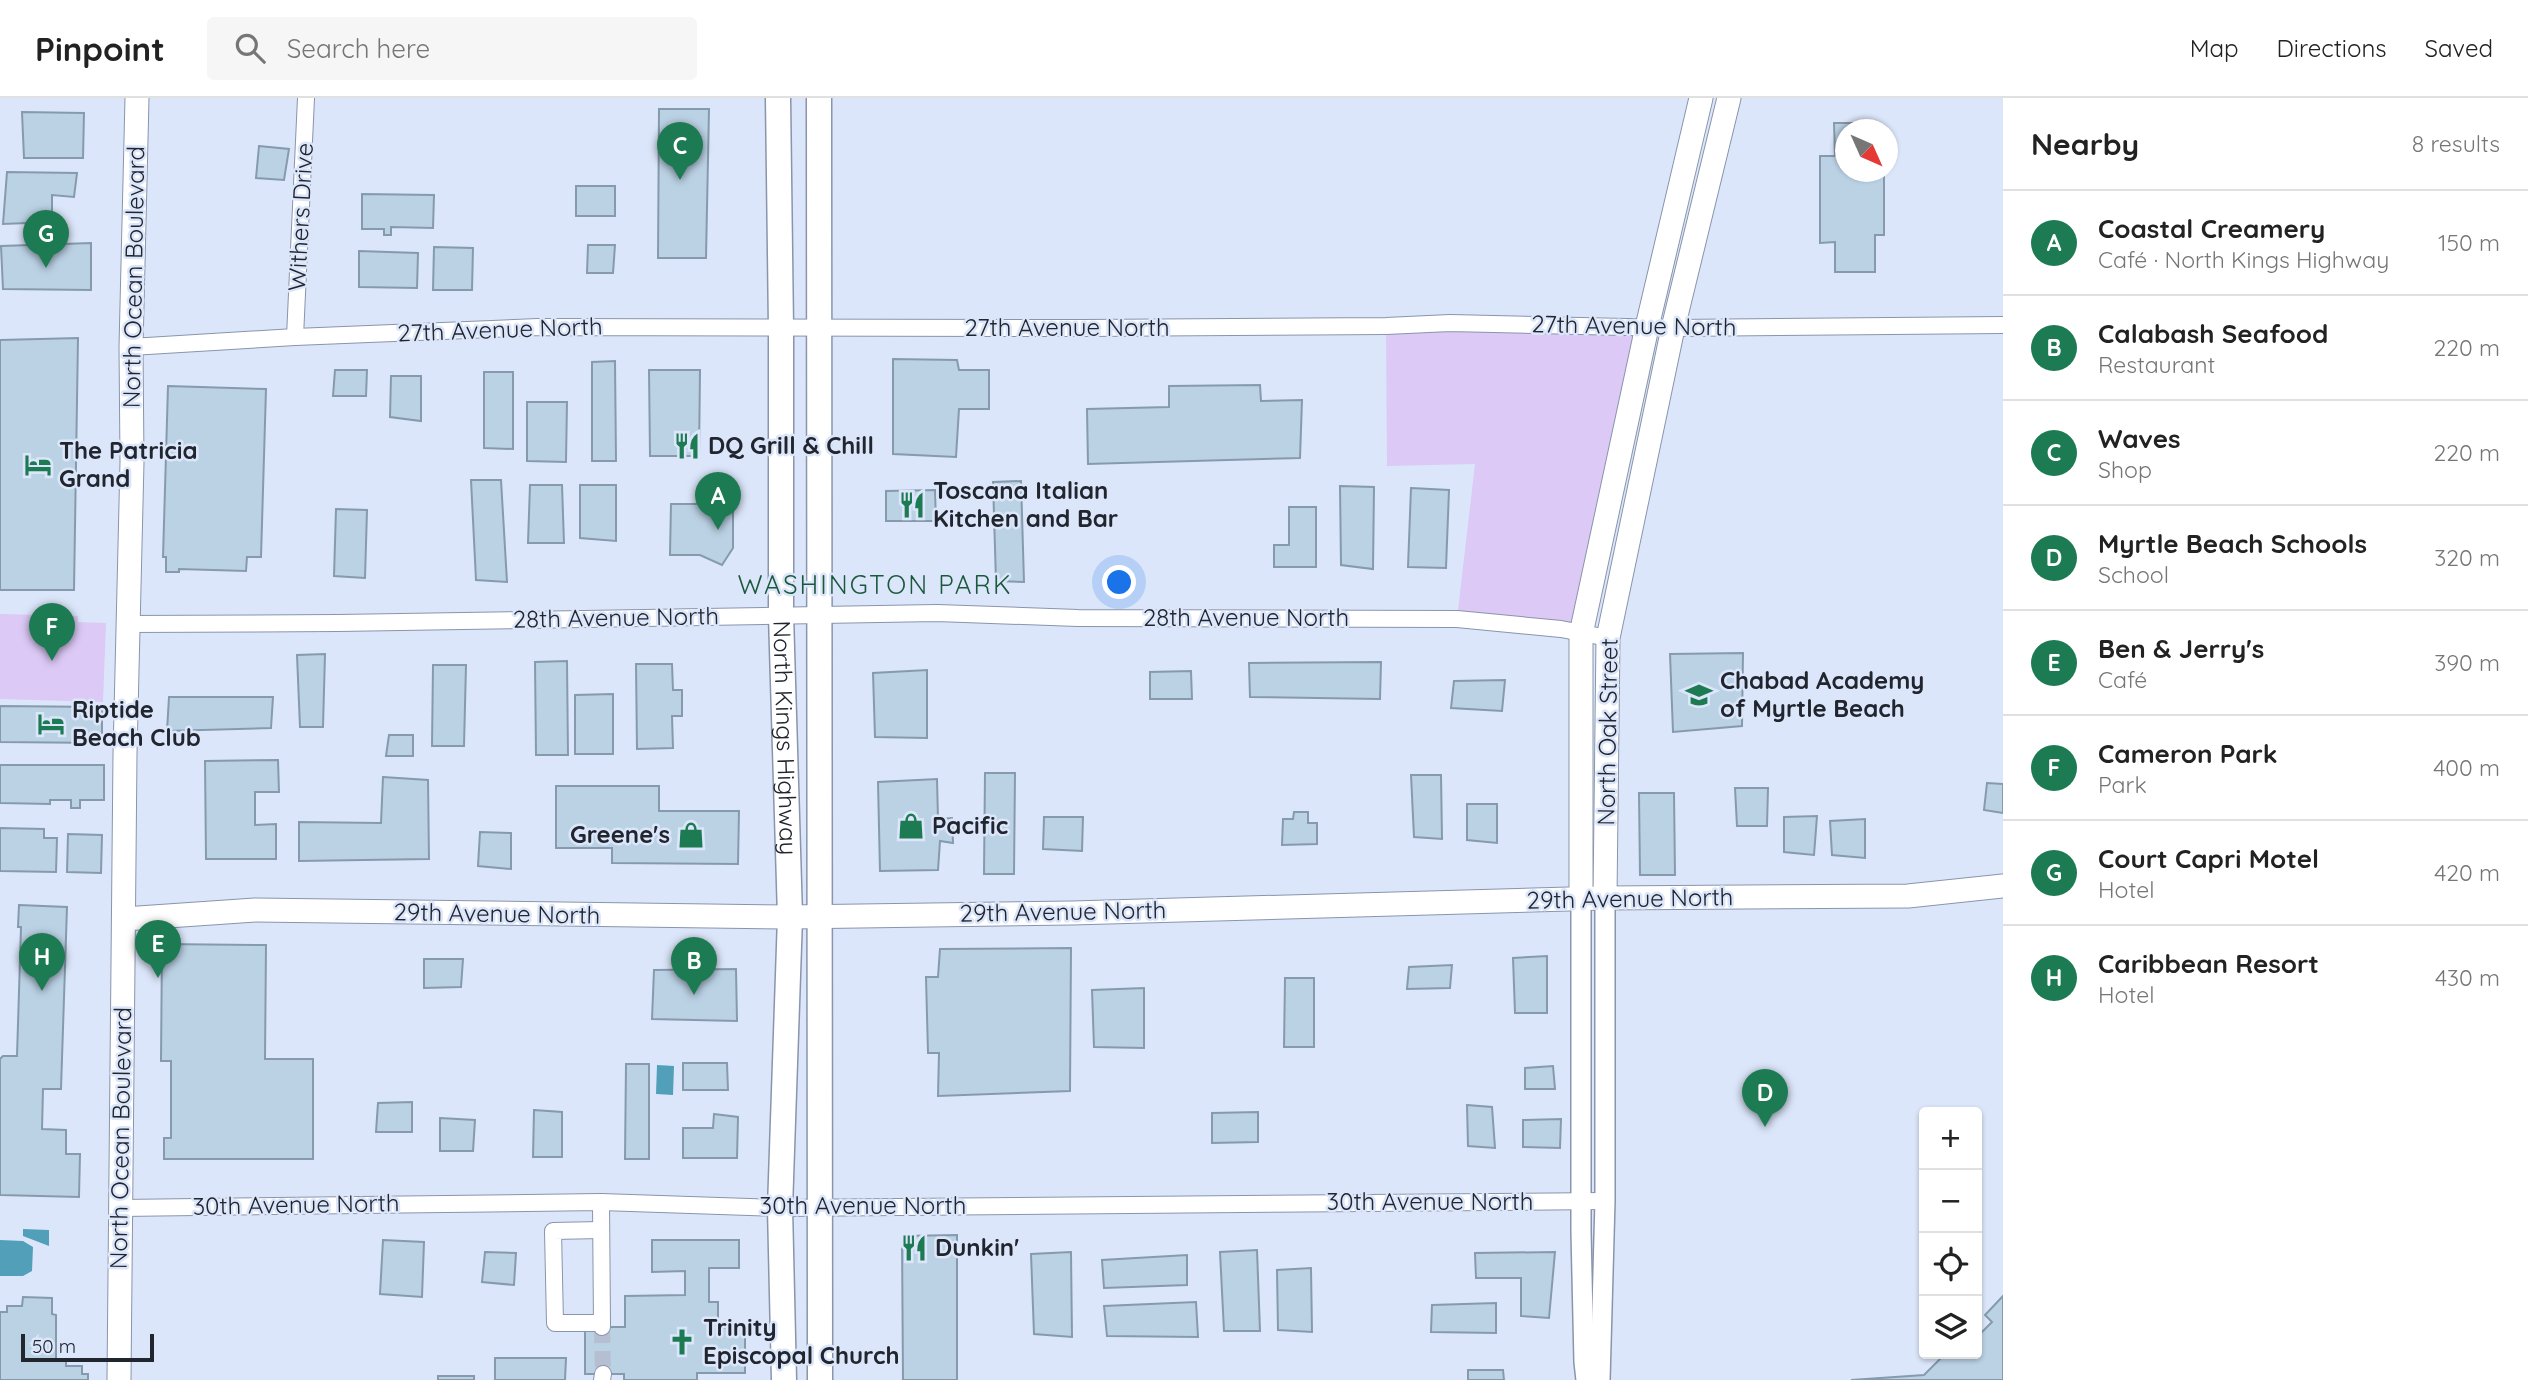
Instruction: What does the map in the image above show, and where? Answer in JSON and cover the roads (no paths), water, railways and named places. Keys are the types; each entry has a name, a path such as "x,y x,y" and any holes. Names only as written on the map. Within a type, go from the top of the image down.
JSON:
{"main road":[{"name":"North Ocean Boulevard","path":"119,1380 127,624 137,98"},
{"name":"North Kings Highway","path":"778,98 781,615 790,917 780,1208 784,1380"},
{"name":"North Kings Highway","path":"819,98 820,1380"},
{"name":"North Oak Street","path":"1581,899 1581,634 1647,327 1701,98"},
{"name":"North Oak Street","path":"1605,898 1608,638 1673,328 1729,98"},
{"name":"29th Avenue North","path":"124,919 255,910 790,917 1072,913 1605,898 1908,896 2003,886"}],"street":[{"name":"Withers Drive","path":"295,337 306,98"},
{"name":"27th Avenue North","path":"131,346 538,327 818,329 1386,326 1450,323 1673,328 2003,325"},
{"name":"28th Avenue North","path":"127,624 937,613 1078,618 1457,619 1561,629 1608,638"},
{"name":"North Oak Street","path":"1600,1380 1605,1201 1605,898"},
{"name":"North Oak Street","path":"1581,899 1581,1202 1586,1380"},
{"name":"30th Avenue North","path":"120,1208 601,1202 819,1208 1605,1201"},
{"path":"601,1202 602,1325 555,1323 553,1231 601,1230"}],"water":[{"path":"657,1065 674,1066 673,1095 656,1094"},
{"path":"23,1229 49,1230 49,1246 23,1236"},
{"path":"0,1240 23,1241 33,1247 32,1271 23,1276 0,1276"}],"tunnel":[{"path":"602,1327 603,1374"}],"place":[{"name":"Waves","path":"680,180"},
{"name":"Court Capri Motel","path":"46,268"},
{"name":"DQ Grill & Chill","path":"687,446"},
{"name":"The Patricia Grand","path":"38,465"},
{"name":"Toscana Italian Kitchen and Bar","path":"912,505"},
{"name":"Coastal Creamery","path":"718,530"},
{"name":"Cameron Park","path":"52,661"},
{"name":"Chabad Academy of Myrtle Beach","path":"1699,695"},
{"name":"Riptide Beach Club","path":"51,724"},
{"name":"Pacific","path":"911,826"},
{"name":"Greene's","path":"691,835"},
{"name":"Ben & Jerry's","path":"158,978"},
{"name":"Caribbean Resort","path":"42,991"},
{"name":"Calabash Seafood","path":"694,995"},
{"name":"Myrtle Beach Schools","path":"1765,1127"},
{"name":"Dunkin'","path":"914,1248"},
{"name":"Trinity Episcopal Church","path":"682,1342"}],"district":[{"name":"WASHINGTON PARK","path":"875,585"}]}
